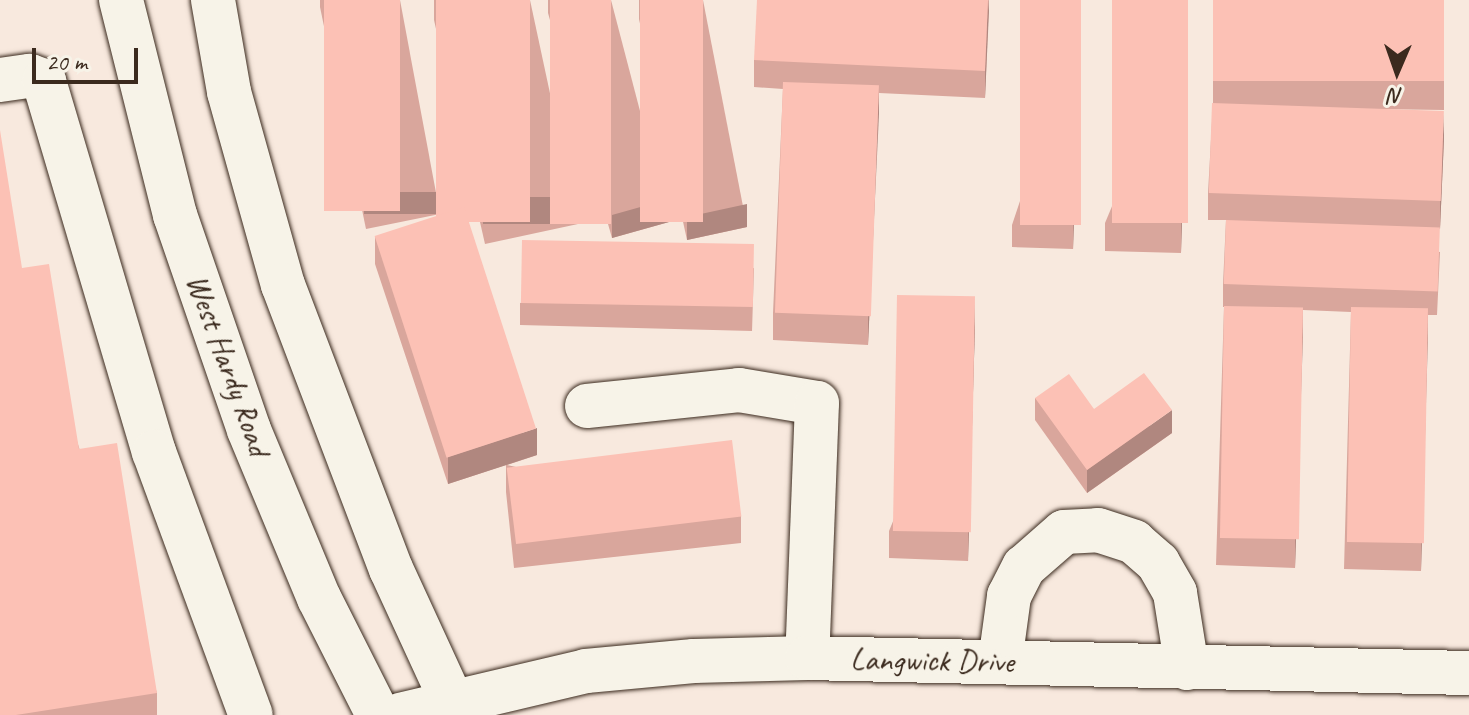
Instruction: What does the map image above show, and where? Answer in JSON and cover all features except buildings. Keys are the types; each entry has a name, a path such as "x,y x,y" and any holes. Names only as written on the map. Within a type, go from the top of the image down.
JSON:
{"street":[{"name":"West Hardy Road","path":"121,0 175,215 249,430 319,598 378,715"},
{"path":"213,0 229,92 283,285 329,416 455,709"},
{"path":"0,80 30,76 44,81 154,452 251,715"},
{"path":"587,406 739,390 817,403 807,658"},
{"path":"1000,662 1009,596 1024,567 1064,532 1098,530 1134,542 1158,563 1175,593 1187,668"},
{"name":"Langwick Drive","path":"400,715 455,709 586,671 694,661 807,658 1469,673"}]}
